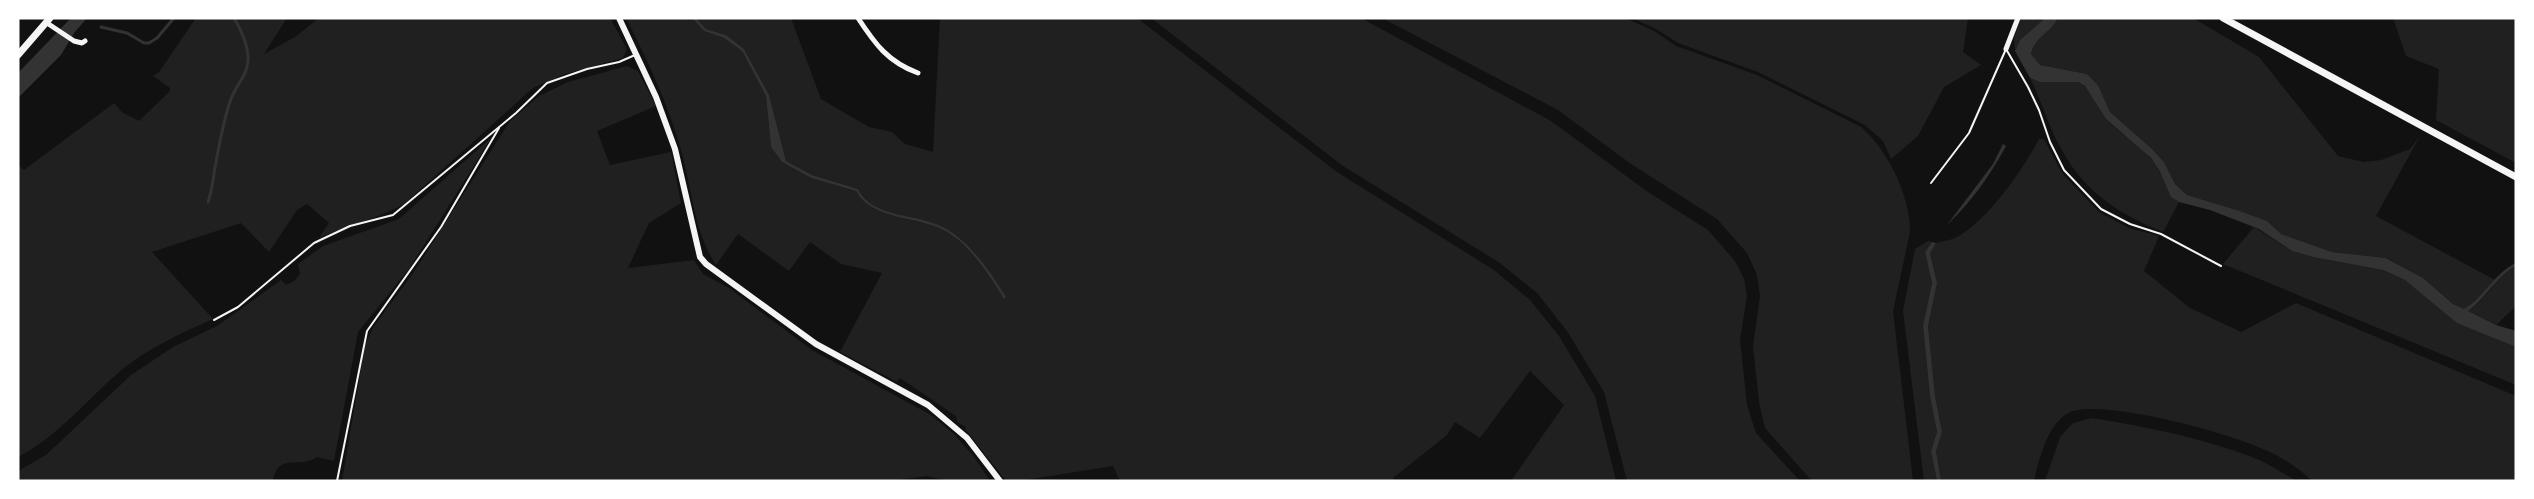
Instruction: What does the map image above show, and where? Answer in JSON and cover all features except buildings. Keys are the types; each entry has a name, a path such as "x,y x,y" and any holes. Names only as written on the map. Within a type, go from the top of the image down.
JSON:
{"main road":[{"path":"2223,18 2516,177"},
{"path":"18,55 50,23"}],"street":[{"path":"619,18 638,54 675,149 700,258 816,344 910,394 936,411 967,438 1000,481"},
{"path":"858,18 879,48 899,66 918,74"},
{"path":"2006,50 2018,18"},
{"path":"50,23 74,41 82,43 85,40"}],"lane":[{"path":"1931,183 1969,133 2006,50"},
{"path":"2006,50 2036,102 2050,142 2064,170 2083,191 2101,209 2115,217 2161,234 2222,266"},
{"path":"214,320 238,307 314,243 350,226 393,215 500,126 547,83 587,69 620,62 638,54"},
{"path":"337,481 367,331 441,227 500,126"}],"shaded area":[{"path":"71,18 87,18 74,33 61,55 18,98 18,73"},
{"path":"196,18 287,18 264,54 295,37 319,18 610,18 627,49 623,58 565,74 533,88 404,204 383,214 319,238 329,223 307,204 297,210 269,252 241,223 152,252 213,319 134,360 60,428 18,457 18,165 24,170 114,103 123,113 139,121 170,91 170,88 153,76 159,72"},
{"path":"626,18 692,18 704,31 724,38 742,51 766,96 771,147 782,162 811,178 856,191 872,208 883,213 943,230 969,251 1004,299 979,259 955,234 934,223 886,211 865,199 858,189 812,175 786,161 769,95 744,49 726,35 706,29 696,18 791,18 821,99 869,127 892,132 905,144 933,152 940,18 1137,18 1337,172 1494,270 1530,300 1559,336 1595,396 1616,481 1511,481 1564,405 1530,371 1480,438 1455,422 1447,435 1393,478 1396,481 1120,481 1113,466 1019,481 1006,481 965,429 966,427 957,422 956,416 900,378 897,382 840,352 882,273 841,264 810,242 789,271 738,234 716,265 698,224 681,150 664,99"},
{"path":"692,18 696,18 706,29 726,35 744,49 769,95 786,161 812,175 858,189 865,199 885,211 934,223 955,234 987,268 1006,297 1004,299 970,251 943,230 883,212 863,200 856,191 811,178 782,162 771,147 766,96 742,51 724,38 704,31"},
{"path":"1151,18 1361,18 1551,121 1648,192 1708,230 1735,261 1744,279 1747,296 1740,340 1747,405 1756,433 1800,481 1627,481 1604,392 1567,331 1537,293 1500,263 1343,166"},
{"path":"1382,18 1625,18 1654,31 1676,46 1757,75 1861,127 1880,147 1896,175 1909,219 1910,232 1893,311 1913,481 1812,481 1765,428 1759,402 1753,346 1760,296 1757,275 1747,253 1717,219 1631,164 1558,110"},
{"path":"1632,18 1968,18 1963,52 1981,65 1944,87 1918,136 1891,159 1883,141 1865,125 1758,72 1678,43"},
{"path":"2021,18 2045,18 2020,40 2015,51 2014,38"},
{"path":"2045,18 2058,18 2036,43 2031,54 2040,65 2087,74 2098,85 2110,112 2164,162 2175,184 2187,195 2267,221 2281,234 2332,252 2386,258 2423,278 2453,304 2464,309 2508,267 2516,263 2516,266 2468,311 2496,325 2516,331 2516,347 2457,323 2405,280 2383,270 2292,251 2259,229 2210,210 2179,202 2171,197 2151,158 2106,119 2085,86 2078,82 2040,82 2030,78 2015,51 2020,40"},
{"path":"2058,18 2193,18 2259,57 2338,156 2364,162 2381,160 2410,149 2420,136 2376,216 2495,280 2480,298 2464,310 2453,304 2423,278 2387,258 2332,252 2281,234 2267,221 2187,195 2175,184 2164,162 2110,112 2098,85 2087,74 2040,65 2031,54 2039,39"},
{"path":"2393,18 2516,18 2516,163 2436,120 2439,69 2406,56"},
{"path":"627,66 638,71 656,106 597,131 610,165 671,152 681,203 649,223 628,268 694,260 703,274 729,288 812,350 931,415 954,434 974,457 990,481 950,481 926,476 891,481 342,481 365,345 374,326 414,272 510,121 539,96 568,82"},
{"path":"2030,78 2043,81 2072,81 2084,86 2107,120 2147,154 2156,165 2170,193 2179,202 2163,232 2111,205 2085,182 2063,152"},
{"path":"492,137 409,269 358,332 334,461 317,457 310,461 285,463 276,471 273,480 265,481 18,481 18,471 46,455 131,375 173,347 217,326 281,280 286,285 294,281 300,274 298,264 323,246 399,219"},
{"path":"2039,139 2044,139 2062,173 2099,212 2129,228 2159,236 2144,271 2190,308 2241,332 2296,303 2516,396 2516,481 2312,481 2276,455 2223,434 2134,413 2084,409 2068,413 2049,434 2034,481 1941,481 1936,451 1942,432 1935,396 1928,326 1937,283 1930,252 1936,243 1957,237 1982,217 2014,179"},
{"path":"2003,144 2006,146 1987,178 1947,225 1993,164"},
{"path":"2254,227 2292,251 2383,270 2405,280 2500,340 2516,347 2516,385 2223,264"},
{"path":"1928,241 1932,242 1925,252 1932,283 1923,326 1930,396 1937,432 1931,451 1937,481 1924,481 1903,311 1915,249"},
{"path":"1932,242 1936,243 1930,253 1937,283 1928,326 1935,396 1942,432 1936,451 1941,481 1937,481 1931,451 1937,432 1930,396 1923,326 1932,283 1925,252"},
{"path":"2516,266 2516,305 2496,325 2468,311 2503,276"},
{"path":"2092,418 2155,429 2216,445 2257,459 2297,481 2045,481 2060,437 2073,423"}],"waterway":[{"path":"101,27 127,33 144,43 149,43 157,38 174,18"},
{"path":"208,202 226,114 233,94 246,71 248,61 246,44 234,18"}]}
